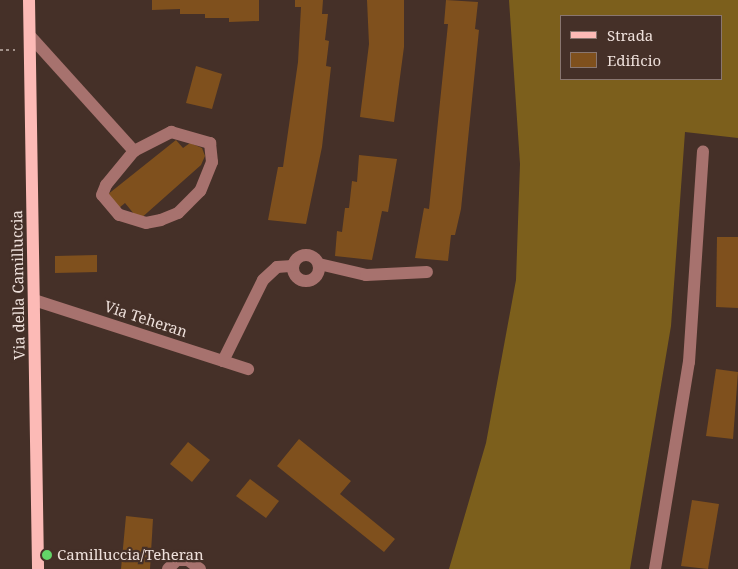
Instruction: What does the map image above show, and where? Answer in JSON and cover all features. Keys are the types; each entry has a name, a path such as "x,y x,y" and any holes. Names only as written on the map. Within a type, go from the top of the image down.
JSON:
{"main road":[{"name":"Via della Camilluccia","path":"29,0 38,569"}],"street":[{"path":"31,37 134,151"},
{"path":"179,132 210,143 212,162 200,191 178,213 146,223 133,221 108,206 102,195 134,151 166,134 179,132"},
{"path":"656,569 689,362 703,150"},
{"path":"223,361 263,280 277,267 293,266 306,254 320,264 366,275 427,272"},
{"path":"293,266 297,278 309,281 317,276 320,264"},
{"name":"Via Teheran","path":"34,300 248,369"},
{"path":"168,569 177,560 188,560 200,569"}],"shaded area":[{"path":"509,0 738,0 738,138 685,132 671,326 630,569 449,569 486,443 516,280 520,164"}],"building":[{"path":"152,0 259,0 259,21 229,22 229,18 205,18 205,14 180,14 180,9 152,10"},
{"path":"295,0 323,0 322,14 328,14 325,40 329,41 326,66 331,67 322,147 306,224 268,220 278,167 283,167 298,62 301,7 295,7"},
{"path":"367,0 404,0 404,47 394,122 360,117 369,44"},
{"path":"446,0 478,2 475,29 479,30 461,209 455,235 451,235 448,261 415,258 424,208 429,209 448,24 444,24"},
{"path":"196,66 222,74 212,109 186,103"},
{"path":"176,140 183,148 190,143 202,148 205,156 201,165 139,220 125,203 119,208 107,195"},
{"path":"359,155 397,159 388,212 382,211 372,260 335,256 337,231 342,232 345,208 349,208 352,181 357,182"},
{"path":"717,237 738,237 738,308 716,307"},
{"path":"97,255 97,272 55,273 55,256"},
{"path":"716,369 738,372 733,439 706,436"},
{"path":"299,439 351,481 340,494 395,539 384,552 277,466"},
{"path":"188,442 210,460 192,482 170,464"},
{"path":"250,479 279,501 266,518 236,496"},
{"path":"692,500 719,504 708,569 681,566"},
{"path":"126,516 153,519 150,569 121,569"}],"place":[{"name":"Camilluccia/Teheran","path":"47,555"}]}
